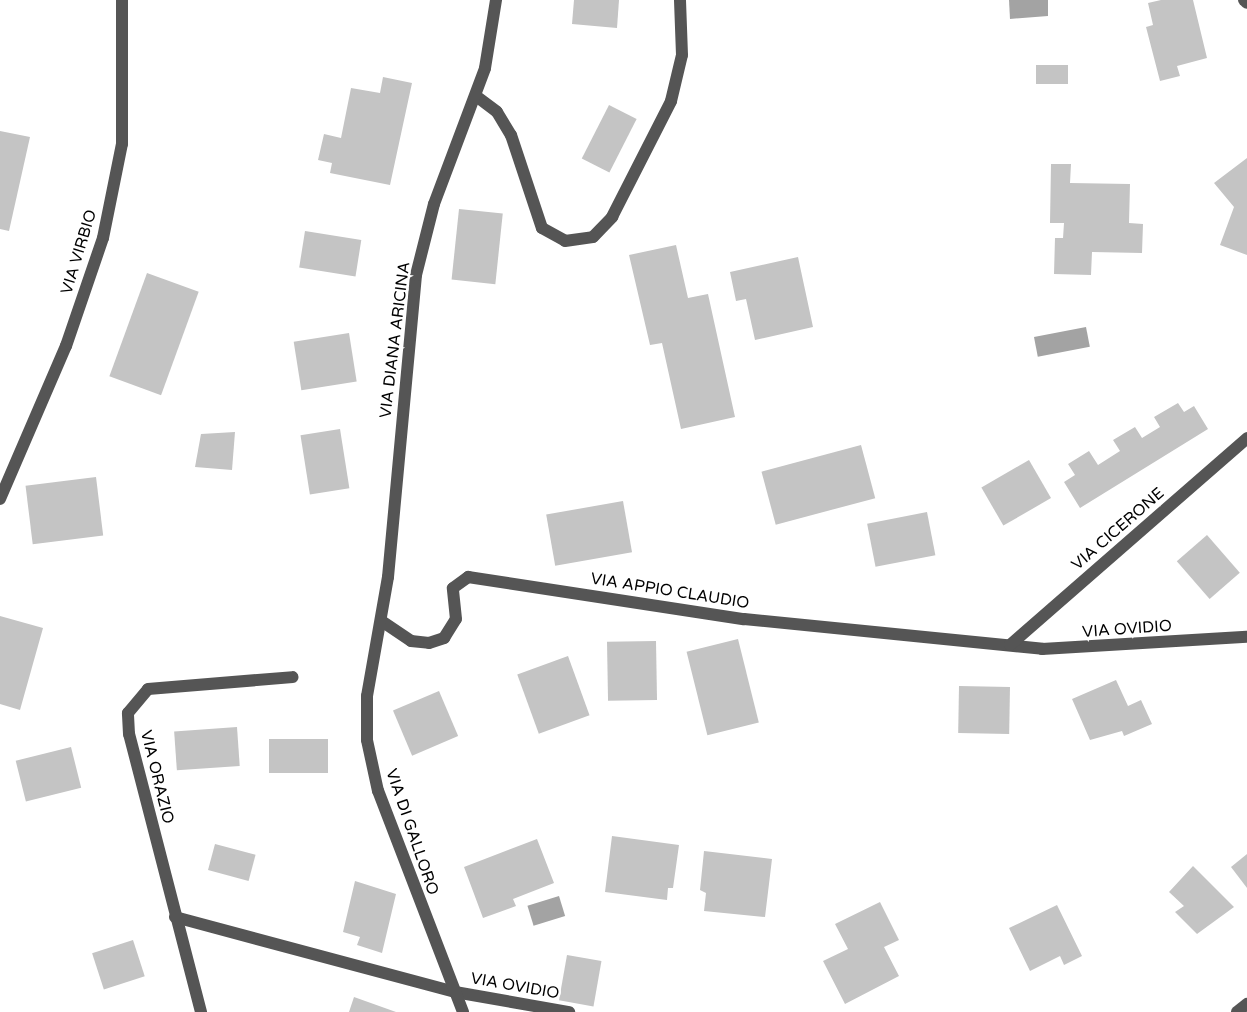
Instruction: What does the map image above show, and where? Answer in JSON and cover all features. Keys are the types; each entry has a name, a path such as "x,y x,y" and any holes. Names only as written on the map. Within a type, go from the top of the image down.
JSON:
{"street":[{"name":"VIA VIRBIO","path":"0,499 63,355 103,238 122,144 123,0"},
{"name":"VIA DIANA ARICINA","path":"383,622 416,275 434,204 476,96 491,46 496,0"},
{"path":"476,96 497,112 511,135 542,228 565,241 592,237 612,217 675,91 682,55 680,0"},
{"name":"VIA CICERONE","path":"1010,645 1247,438"},
{"name":"VIA APPIO CLAUDIO","path":"383,622 411,641 429,643 444,638 456,619 453,588 468,577 744,619 1010,645"},
{"name":"VIA DI GALLORO","path":"383,622 367,696 373,774 463,1012"},
{"name":"VIA OVIDIO","path":"1010,645 1064,650 1247,637"},
{"name":"VIA ORAZIO","path":"201,1012 129,734 133,703 157,688 293,677"},
{"path":"175,917 455,992"},
{"name":"VIA OVIDIO","path":"455,992 569,1012"},
{"path":"1237,1012 1247,1004"}],"shaded area":[{"path":"1009,0 1048,0 1048,16 1010,19"},
{"path":"1086,327 1090,347 1038,357 1034,337"},
{"path":"559,896 565,916 534,926 527,906"}],"building":[{"path":"574,0 619,0 617,28 572,24"},
{"path":"1161,0 1193,0 1207,58 1177,66 1180,76 1160,81 1146,27 1153,25 1148,3"},
{"path":"1036,65 1068,65 1068,84 1036,84"},
{"path":"383,77 412,83 390,185 330,173 332,163 318,160 324,134 341,138 351,88 380,93"},
{"path":"609,105 637,119 609,173 582,158"},
{"path":"0,131 30,137 9,231 0,229"},
{"path":"1247,158 1247,255 1220,245 1234,207 1214,183"},
{"path":"1051,164 1071,164 1070,183 1130,184 1129,223 1143,224 1142,253 1092,252 1091,275 1054,274 1055,238 1063,238 1064,223 1050,223"},
{"path":"459,209 503,214 495,284 452,280"},
{"path":"305,231 361,240 356,276 299,268"},
{"path":"676,245 688,298 708,294 735,417 681,429 662,343 650,345 629,255"},
{"path":"798,257 813,327 755,340 746,299 736,301 730,272"},
{"path":"147,273 199,292 161,395 109,376"},
{"path":"349,333 357,381 301,390 294,342"},
{"path":"1178,403 1184,412 1194,406 1208,429 1080,508 1064,482 1075,475 1068,464 1089,451 1098,465 1120,451 1113,440 1135,427 1142,438 1160,427 1154,417"},
{"path":"340,429 349,488 310,495 300,435"},
{"path":"235,432 232,470 195,467 201,434"},
{"path":"861,445 875,498 776,525 762,472"},
{"path":"1029,460 1051,498 1003,526 981,488"},
{"path":"96,477 103,536 33,544 26,486"},
{"path":"623,501 632,552 555,566 546,515"},
{"path":"927,512 935,555 876,567 867,524"},
{"path":"1207,535 1240,573 1210,599 1177,561"},
{"path":"0,616 43,628 20,710 0,704"},
{"path":"738,639 759,722 707,735 687,652"},
{"path":"656,641 657,700 608,701 607,642"},
{"path":"568,656 590,715 539,734 517,674"},
{"path":"1116,680 1128,706 1141,700 1152,724 1124,736 1122,731 1090,740 1072,699"},
{"path":"959,686 1010,687 1009,734 958,733"},
{"path":"439,691 458,736 412,756 393,711"},
{"path":"237,727 240,766 177,770 174,731"},
{"path":"269,739 328,739 328,773 269,773"},
{"path":"71,747 81,788 26,802 16,761"},
{"path":"612,836 679,845 673,888 668,888 667,900 605,892"},
{"path":"537,839 554,883 513,899 516,906 483,918 464,867"},
{"path":"215,844 256,855 249,881 208,870"},
{"path":"704,851 772,859 765,917 704,911 706,893 700,890"},
{"path":"1247,854 1247,888 1231,867"},
{"path":"1193,866 1234,907 1197,934 1175,912 1184,906 1169,892"},
{"path":"355,881 396,894 382,953 357,945 360,937 343,932"},
{"path":"880,902 899,940 884,947 899,976 845,1004 823,961 848,949 835,924"},
{"path":"1057,905 1082,956 1064,965 1060,956 1030,971 1009,928"},
{"path":"133,940 145,976 104,989 92,953"},
{"path":"567,955 601,961 593,1006 559,1000"},
{"path":"354,997 396,1012 349,1012"}]}
